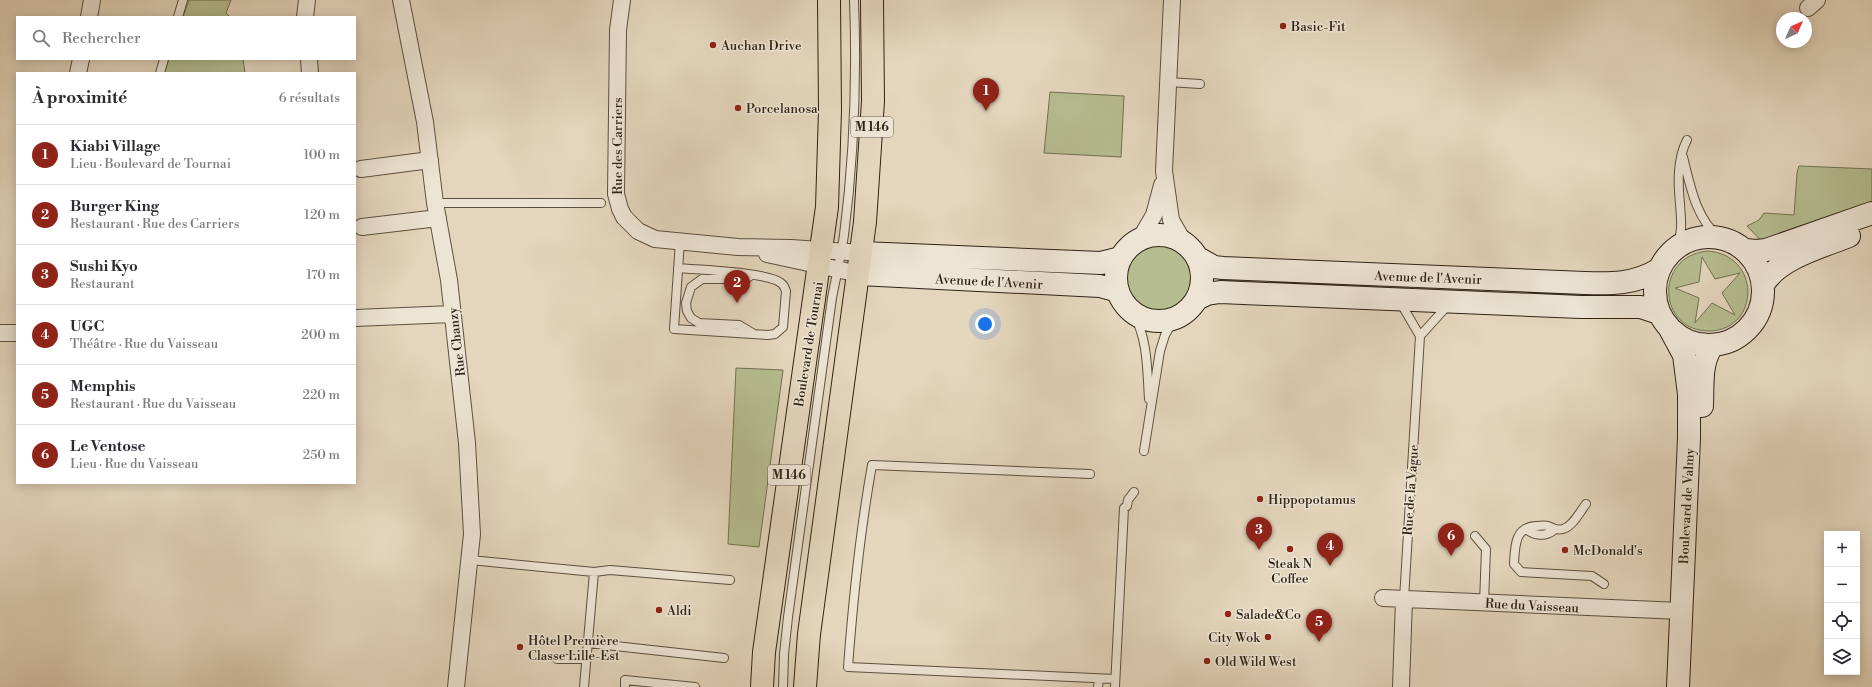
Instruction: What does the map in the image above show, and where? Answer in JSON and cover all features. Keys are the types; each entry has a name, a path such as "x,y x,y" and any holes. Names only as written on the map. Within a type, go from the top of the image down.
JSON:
{"main road":[{"name":"Boulevard de Tournai","path":"805,687 809,634 859,274 837,258 828,207 830,141 830,0"},
{"name":"Boulevard de Tournai","path":"762,686 764,652 780,536 837,258 866,207 873,101 872,0"},
{"path":"1745,250 1757,252 1766,250 1872,213"},
{"path":"1763,285 1775,269 1789,261 1872,226"},
{"path":"1162,234 1183,241 1193,250 1201,266 1203,279 1201,291 1197,299 1189,309 1175,318 1156,321 1146,319 1133,313 1124,303 1118,291 1116,274 1121,258 1129,247 1140,239 1148,236 1162,234"},
{"path":"1700,237 1719,237 1735,243 1745,250 1757,266 1763,285 1760,308 1749,327 1730,340 1713,345 1693,343 1681,337 1665,321 1654,295 1655,282 1658,270 1668,254 1677,246 1688,240 1700,237"},
{"name":"Avenue de l'Avenir","path":"837,258 1101,263 1121,258"},
{"name":"Avenue de l'Avenir","path":"1198,258 1214,267 1223,268 1585,283 1627,282 1645,277 1658,270"},
{"name":"Avenue de l'Avenir","path":"859,274 1100,286 1118,291"},
{"name":"Avenue de l'Avenir","path":"1197,299 1207,294 1220,292 1581,307 1641,307 1665,321"},
{"name":"Boulevard de Valmy","path":"1665,321 1684,355 1689,394 1689,438 1678,687"},
{"name":"Boulevard de Valmy","path":"1690,687 1703,370 1706,355 1713,345"}],"street":[{"path":"89,16 92,0"},
{"path":"305,16 308,0"},
{"name":"Rue Chanzy","path":"401,0 421,98 453,314 468,443 472,525 470,560 456,687"},
{"name":"Rue des Carriers","path":"622,0 618,30 615,140 617,202 624,217 638,231 655,238 837,258"},
{"path":"1140,239 1154,214 1164,171 1172,0"},
{"path":"78,72 81,60"},
{"path":"309,60 310,72"},
{"path":"361,169 430,160"},
{"path":"1164,171 1171,220 1183,241"},
{"path":"362,227 437,211"},
{"path":"356,318 453,314"},
{"path":"0,333 16,333"},
{"name":"Rue du Vaisseau","path":"1383,598 1681,611"},
{"name":"Rue de la Vague","path":"1401,687 1404,599"}],"lane":[{"path":"178,16 183,0"},
{"path":"783,687 783,660 788,617 837,258 849,190 855,102 854,0"},
{"path":"160,72 164,60"},
{"path":"1168,82 1200,84"},
{"path":"1677,246 1682,233 1679,179 1682,151 1687,140"},
{"path":"1682,151 1688,179 1704,220 1709,229 1719,237"},
{"path":"437,211 601,203"},
{"path":"678,268 750,274 778,280 784,286 786,291 783,327 780,331 770,335 674,329 678,268 680,241"},
{"path":"755,335 739,325 699,323 691,318 686,303 691,287 702,279 734,279 758,276"},
{"path":"1399,299 1420,336 1452,301"},
{"path":"1133,313 1139,323 1144,338 1150,413"},
{"path":"1144,450 1161,348 1165,335 1175,318"},
{"name":"Rue de la Vague","path":"1404,599 1420,336"},
{"path":"1090,474 872,465 852,606 848,668 1115,683 1124,508 1127,506 1128,500 1134,492"},
{"path":"1586,504 1570,525 1562,529 1554,530 1548,526 1532,526 1517,536 1515,541 1514,564 1521,572 1592,576 1604,584"},
{"path":"1475,536 1486,549 1484,603"},
{"path":"470,560 594,572 610,570 730,580"},
{"path":"584,687 594,572"},
{"path":"588,644 724,658"},
{"path":"557,659 586,659"},
{"path":"625,687 626,680 694,687"}],"green space":[{"path":"189,0 231,0 226,13 229,16 183,16"},
{"path":"169,60 243,60 245,72 164,72"},
{"path":"1050,92 1124,96 1121,157 1044,153"},
{"path":"1799,166 1872,169 1872,208 1766,246 1747,226 1759,220 1764,213 1794,215 1797,173"},
{"path":"1153,242 1167,242 1180,248 1189,257 1193,263 1195,277 1193,291 1185,302 1174,310 1167,312 1153,312 1146,310 1135,302 1127,291 1125,284 1125,270 1127,263 1135,252 1146,244"},
{"path":"1707,251 1725,255 1737,264 1745,277 1748,291 1746,306 1739,318 1727,327 1710,331 1693,328 1680,320 1672,308 1669,294 1671,279 1677,266 1689,256","holes":["1702,257 1715,279 1740,273 1722,293 1735,315 1712,303 1695,323 1699,298 1675,288 1699,282"]},
{"path":"736,368 783,370 759,547 728,544"}],"place":[{"name":"Basic-Fit","path":"1283,26"},
{"name":"Auchan Drive","path":"713,45"},
{"name":"Porcelanosa","path":"738,108"},
{"name":"Kiabi Village","path":"986,111"},
{"name":"Burger King","path":"737,303"},
{"name":"Hippopotamus","path":"1260,499"},
{"name":"Steak N Coffee","path":"1290,549"},
{"name":"Sushi Kyo","path":"1259,550"},
{"name":"McDonald's","path":"1565,550"},
{"name":"Le Ventose","path":"1451,556"},
{"name":"UGC","path":"1330,566"},
{"name":"Aldi","path":"659,610"},
{"name":"Salade&Co","path":"1228,614"},
{"name":"City Wok","path":"1268,637"},
{"name":"Memphis","path":"1319,642"},
{"name":"Hôtel Première Classe Lille-Est","path":"520,647"},
{"name":"Old Wild West","path":"1207,661"}]}
